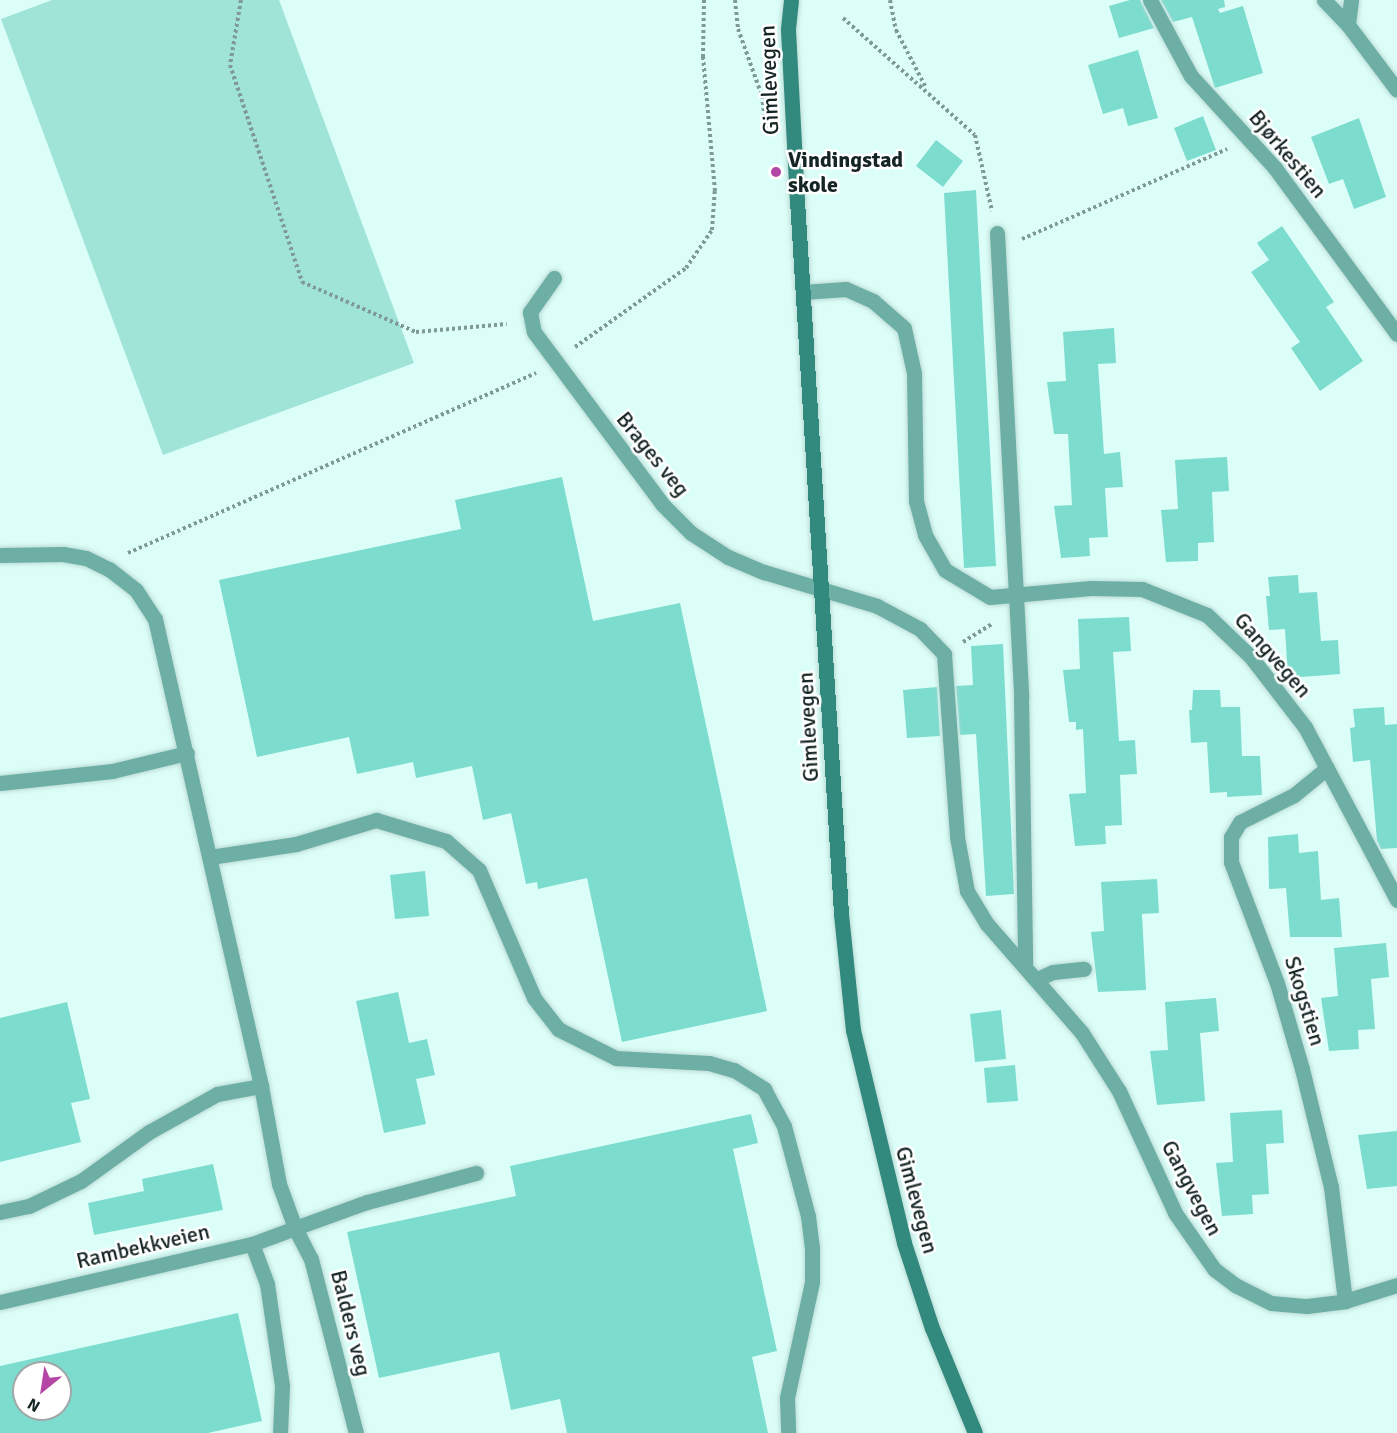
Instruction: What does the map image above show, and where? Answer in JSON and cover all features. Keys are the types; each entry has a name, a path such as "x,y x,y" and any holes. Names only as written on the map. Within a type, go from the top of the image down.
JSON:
{"street":[{"name":"Gimlevegen","path":"791,0 788,30 803,292 841,914 853,1030 904,1243 932,1328 975,1433"},
{"name":"Bjørkestien","path":"1150,0 1191,76 1275,168 1397,334"},
{"path":"1324,0 1348,25 1397,90"},
{"path":"1348,25 1351,0"},
{"path":"997,232 1016,602 1025,964"},
{"path":"532,322 530,312 554,278"},
{"name":"Gangvegen","path":"803,292 846,289 873,301 904,328 915,373 916,501 925,535 945,570 965,585 990,597 1016,602 1091,588 1142,589 1207,615 1251,657 1298,718 1397,900"},
{"name":"Brages veg","path":"532,322 553,362 662,504 691,533 728,557 823,592"},
{"name":"Balders veg","path":"0,555 63,554 86,558 109,569 136,590 155,618 164,645 261,1086 279,1184 295,1228 311,1259 356,1433"},
{"path":"823,592 877,606 920,629 944,654"},
{"name":"Gangvegen","path":"944,654 957,837 967,891 987,924 1025,964 1082,1033 1119,1091 1175,1213 1214,1269 1235,1285 1271,1303 1307,1306 1344,1301 1397,1285"},
{"path":"0,783 112,771 187,753"},
{"name":"Skogstien","path":"1327,768 1294,795 1240,822 1231,837 1230,862 1277,983 1302,1069 1331,1187 1344,1301"},
{"path":"210,857 296,844 376,820 446,841 480,870 534,999 558,1029 616,1058 709,1063 734,1070 764,1089 775,1103 784,1126 808,1216 812,1248 812,1282 788,1398 788,1433"},
{"path":"1037,979 1053,972 1083,969"},
{"path":"0,1212 29,1206 81,1181 149,1132 217,1094 261,1086"},
{"name":"Rambekkveien","path":"0,1302 252,1244 367,1202 476,1173"},
{"path":"252,1244 267,1284 282,1386 280,1433"}],"path":[{"path":"241,0 230,65 302,282 416,332 532,322"},
{"path":"565,354 639,305 686,268 712,230 715,191 703,57 704,0"},
{"path":"735,0 738,29 762,96 767,137"},
{"path":"890,0 897,30 926,90"},
{"path":"843,18 975,135 997,232"},
{"path":"997,250 1222,153 1245,136"},
{"path":"134,550 538,372"},
{"path":"944,654 1016,602"}],"green space":[{"path":"52,0 279,0 414,363 163,455 1,19"}],"building":[{"path":"1130,0 1140,0 1154,28 1119,38 1109,6"},
{"path":"1161,0 1224,0 1225,7 1218,9 1220,13 1243,6 1263,73 1215,88 1192,17 1173,22"},
{"path":"1138,50 1158,118 1128,126 1123,108 1103,114 1088,65"},
{"path":"1203,116 1216,150 1187,161 1174,128"},
{"path":"1359,118 1386,197 1354,209 1343,179 1329,184 1311,137"},
{"path":"936,140 963,161 943,187 916,166"},
{"path":"976,190 996,566 964,568 944,193"},
{"path":"1282,226 1334,302 1326,307 1363,361 1320,391 1291,348 1300,342 1251,272 1269,260 1257,243"},
{"path":"1114,328 1116,363 1098,364 1104,454 1120,452 1123,487 1105,488 1108,537 1089,538 1090,556 1061,558 1054,506 1072,505 1068,434 1054,434 1047,382 1066,381 1063,332"},
{"path":"1227,457 1229,491 1212,492 1214,542 1198,543 1198,561 1166,562 1161,510 1178,509 1175,460"},
{"path":"562,477 593,621 680,603 767,1011 622,1042 587,878 538,889 537,882 526,884 511,813 483,820 472,766 416,778 413,762 357,774 349,737 257,757 219,580 461,529 455,500"},
{"path":"1298,575 1299,593 1317,592 1321,641 1338,640 1340,674 1288,678 1285,629 1269,630 1266,596 1270,596 1268,577"},
{"path":"1129,617 1131,651 1113,652 1119,741 1135,740 1137,774 1120,775 1122,825 1105,826 1106,844 1075,846 1069,794 1086,793 1083,729 1076,730 1076,722 1069,722 1063,670 1080,669 1078,619"},
{"path":"1003,644 1014,894 986,896 976,734 960,735 956,686 973,685 971,646"},
{"path":"937,687 940,736 907,738 903,690"},
{"path":"1193,690 1220,690 1221,707 1240,707 1242,756 1260,756 1262,795 1227,797 1227,792 1210,793 1207,742 1191,743 1189,710 1192,710"},
{"path":"1384,707 1385,725 1397,724 1397,848 1381,849 1377,841 1370,760 1353,762 1350,728 1355,727 1353,709"},
{"path":"1298,834 1299,853 1318,851 1321,900 1339,898 1342,937 1290,937 1286,888 1269,889 1268,837"},
{"path":"425,871 429,916 395,919 390,875"},
{"path":"1157,879 1159,913 1142,914 1146,990 1098,992 1091,932 1104,931 1101,882"},
{"path":"1386,943 1389,977 1371,979 1375,1029 1358,1030 1359,1049 1329,1051 1321,998 1338,996 1334,948"},
{"path":"398,992 409,1043 427,1039 435,1075 416,1079 426,1124 384,1133 356,1001"},
{"path":"1216,998 1219,1031 1200,1033 1205,1101 1157,1105 1150,1051 1168,1050 1165,1002"},
{"path":"67,1002 90,1099 71,1103 81,1142 0,1162 0,1018"},
{"path":"1001,1010 1006,1059 975,1062 970,1014"},
{"path":"1015,1065 1018,1101 987,1103 984,1068"},
{"path":"1282,1110 1284,1143 1266,1144 1269,1194 1252,1195 1253,1214 1222,1216 1216,1163 1233,1162 1230,1113"},
{"path":"751,1114 758,1143 733,1149 777,1351 752,1357 768,1433 567,1433 560,1399 511,1410 499,1352 379,1378 347,1232 516,1196 510,1166"},
{"path":"1397,1131 1397,1186 1367,1189 1358,1135"},
{"path":"213,1164 223,1210 94,1235 88,1203 144,1191 142,1179"},
{"path":"238,1313 262,1421 208,1433 0,1433 0,1366 12,1363 12,1421 72,1421 72,1361 22,1361"}],"place":[{"name":"Vindingstad skole","path":"776,172"}]}
